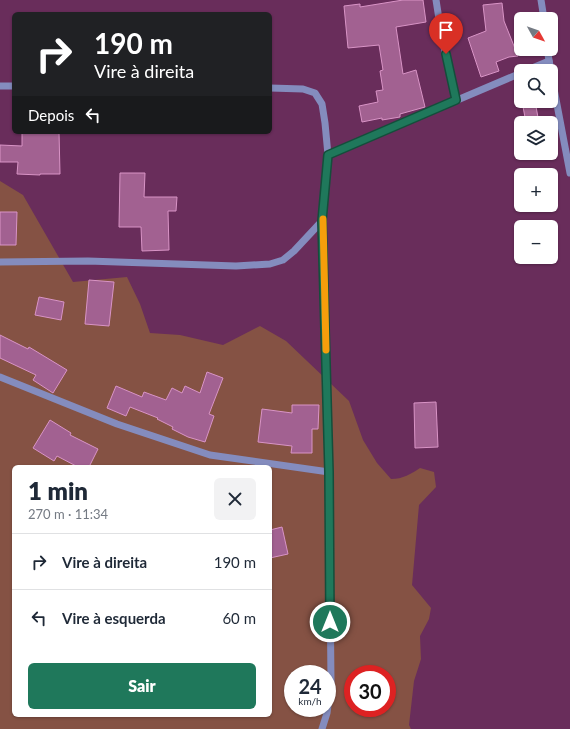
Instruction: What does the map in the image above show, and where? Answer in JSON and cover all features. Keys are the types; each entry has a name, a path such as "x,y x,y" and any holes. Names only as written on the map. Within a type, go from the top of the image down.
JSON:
{"street":[{"path":"436,0 442,38 456,100"},
{"path":"542,0 543,12"},
{"path":"548,56 550,64"},
{"path":"542,64 549,61"},
{"path":"328,155 514,76"},
{"path":"0,86 12,86"},
{"path":"272,88 309,90 319,97 323,110 328,155 322,221 329,472 331,682 327,713 322,729"},
{"path":"558,105 568,152 570,173"},
{"path":"0,262 88,261 236,266 270,264 283,260 294,251 322,221"},
{"path":"0,377 117,424 210,455 329,472"}],"shaded area":[{"path":"0,181 23,195 73,282 127,277 140,304 150,333 180,335 223,345 260,326 286,341 349,401 363,440 377,463 391,479 403,477 420,468 434,472 436,487 419,505 412,585 431,608 429,619 420,636 421,659 414,681 409,725 411,729 0,729"}],"building":[{"path":"403,0 423,0 426,22 396,27 403,74 416,70 425,107 400,114 400,117 382,120 382,118 362,122 359,106 378,102 376,91 383,90 380,71 383,70 379,45 348,48 344,6 360,4 360,7"},
{"path":"502,3 504,21 514,46 514,56 518,56 509,57 496,62 499,71 481,77 468,38 486,31 483,5"},
{"path":"523,108 536,108 538,116 525,116"},
{"path":"22,134 59,134 60,174 17,174 18,162 0,162 0,145 22,146"},
{"path":"120,173 145,173 144,197 177,197 176,211 168,211 169,250 142,251 141,227 119,227"},
{"path":"0,212 17,212 16,245 0,245"},
{"path":"89,280 114,282 109,326 85,324"},
{"path":"39,297 64,302 61,320 35,315"},
{"path":"0,335 28,349 29,347 67,370 53,393 33,380 36,375 0,358"},
{"path":"207,372 223,378 209,414 214,416 205,442 188,437 172,429 173,427 157,419 158,418 130,407 126,416 107,408 116,386 142,397 144,392 166,400 172,388 182,393 185,386 200,393"},
{"path":"436,402 438,447 415,448 414,403"},
{"path":"292,405 319,405 318,429 312,429 312,453 291,453 292,446 258,442 262,409 292,413"},
{"path":"50,420 71,433 70,435 98,449 90,465 74,465 57,456 54,461 33,448"},
{"path":"282,527 288,554 272,558 272,530"}],"slow traffic":[{"path":"323,219 326,350"}],"route":[{"path":"330,622 329,472 322,221 328,155 456,100 446,54"}]}
